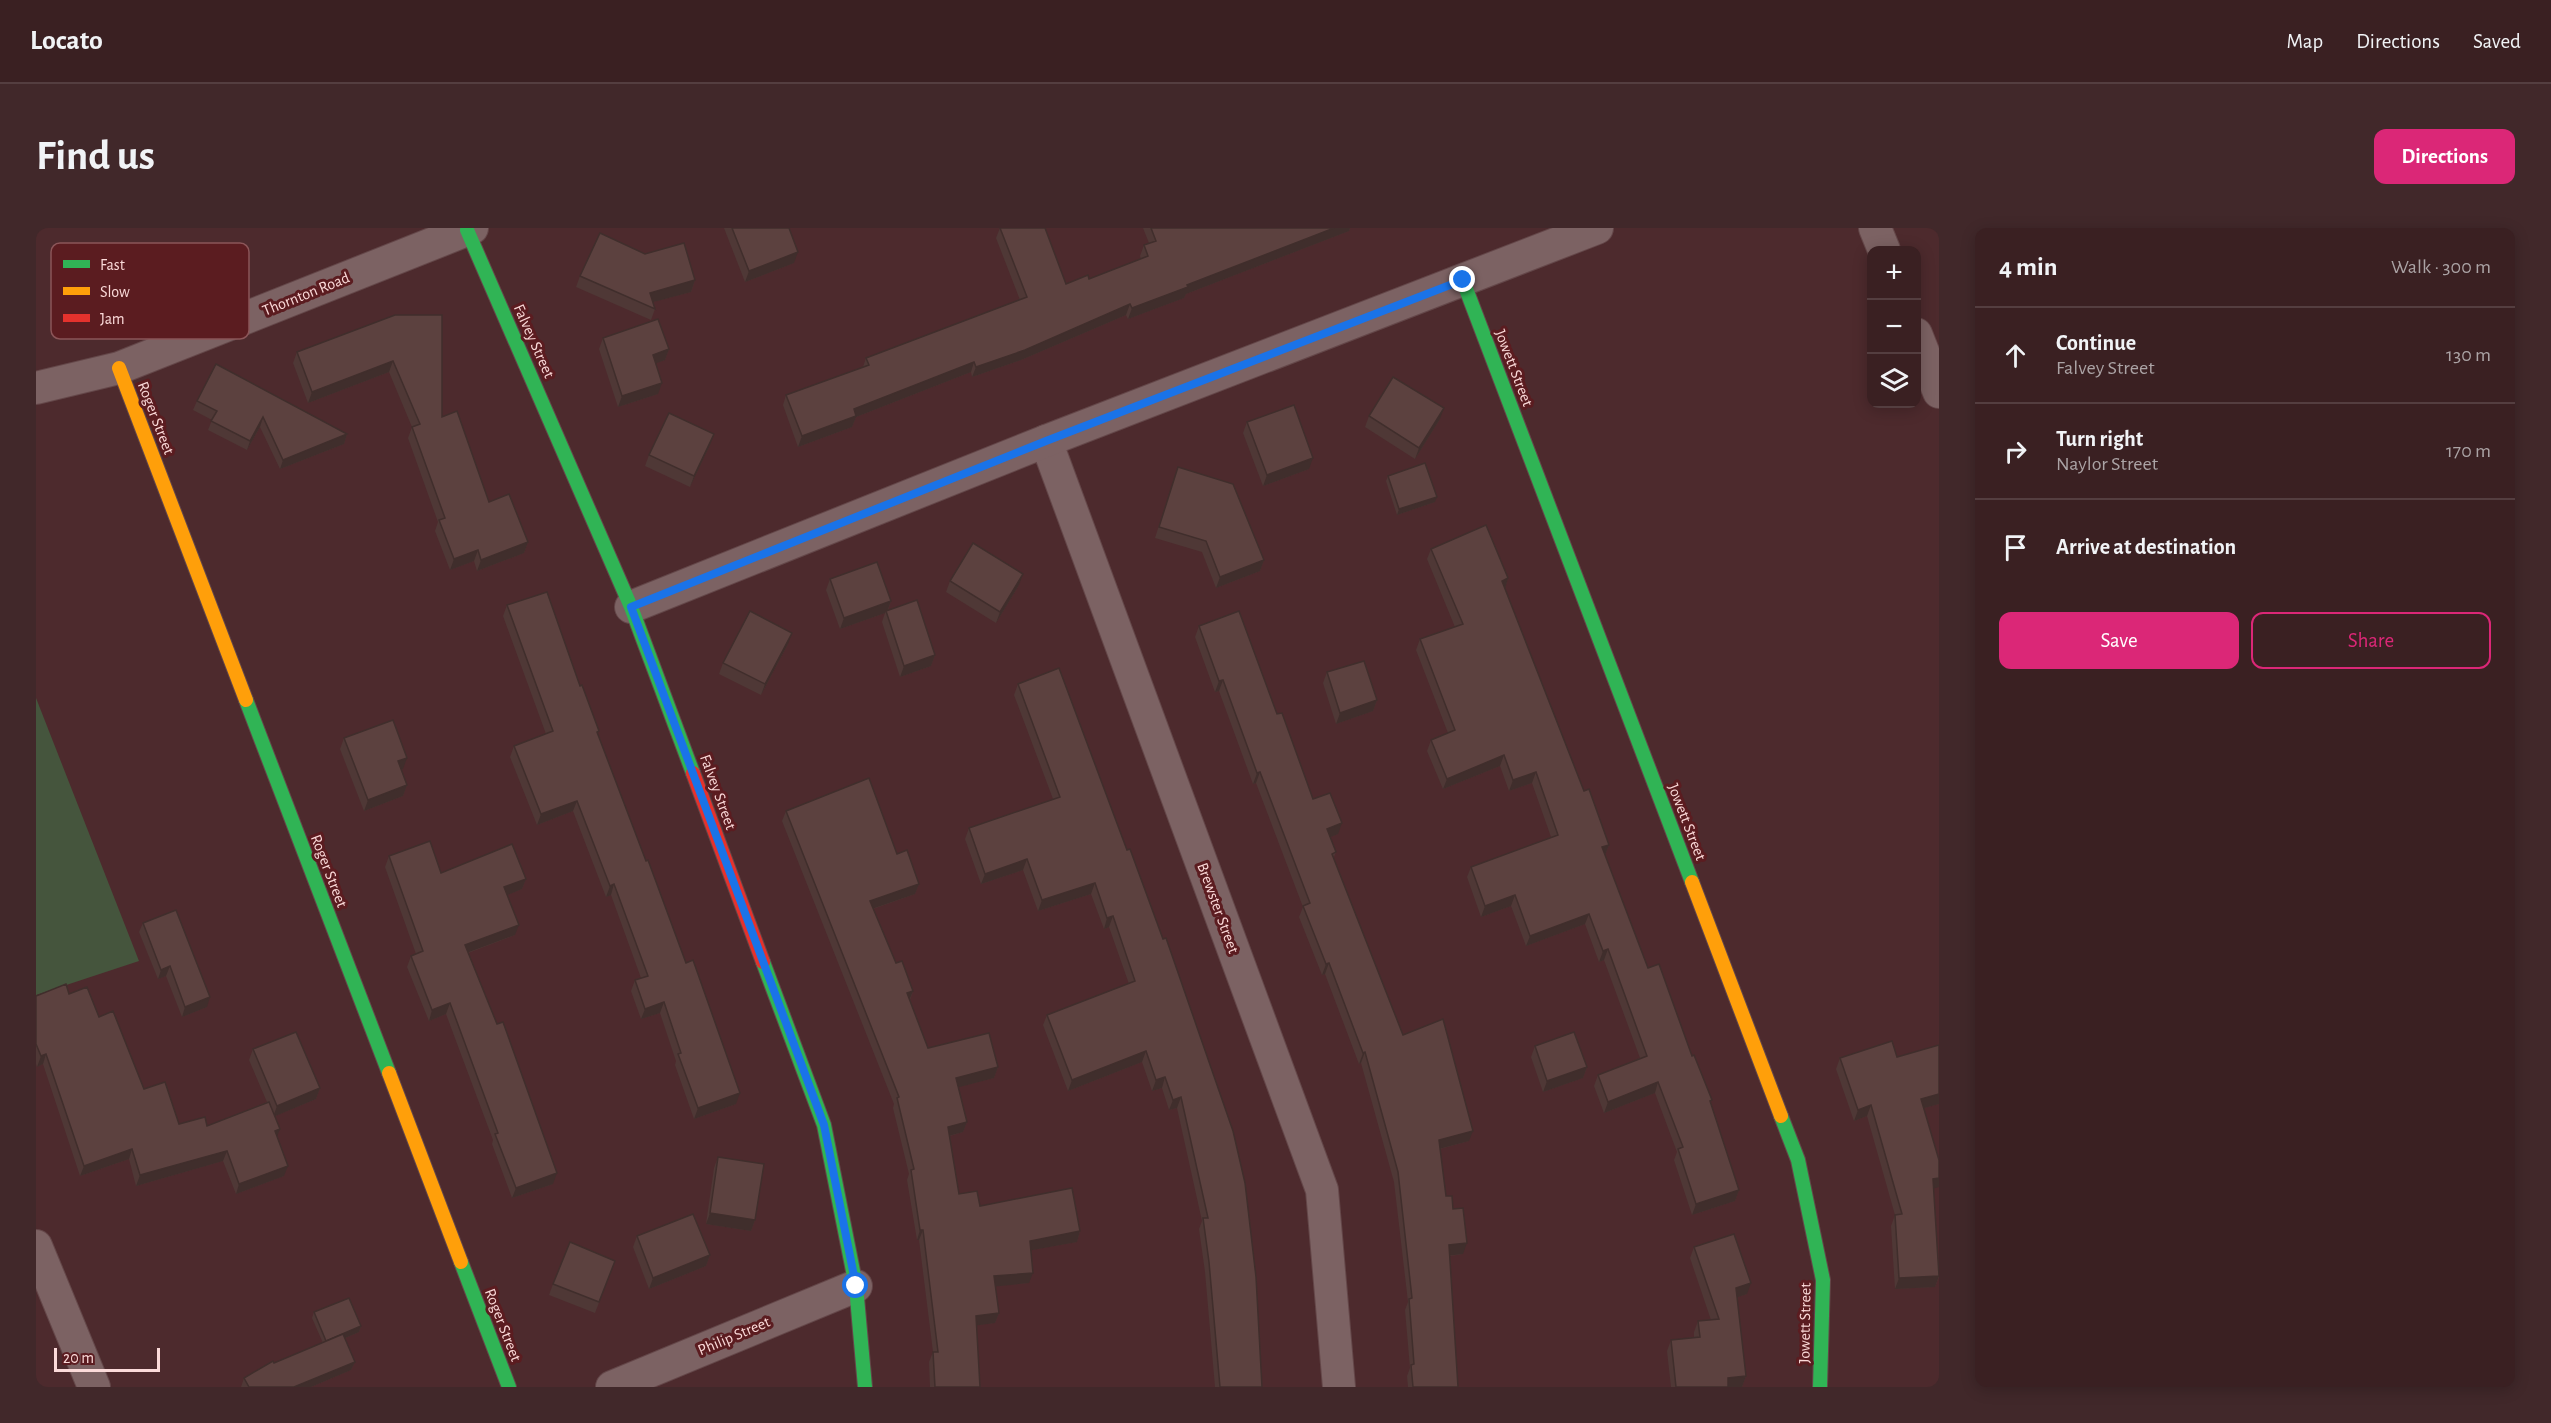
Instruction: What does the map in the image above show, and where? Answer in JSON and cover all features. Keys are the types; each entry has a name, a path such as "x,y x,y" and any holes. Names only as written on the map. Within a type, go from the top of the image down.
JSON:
{"street":[{"path":"631,607 1046,441 1597,228"},
{"path":"1875,228 1882,246"},
{"name":"Thornton Road","path":"249,317 470,229"},
{"name":"Falvey Street","path":"470,229 631,607 824,1125 856,1286 865,1387"},
{"name":"Jowett Street","path":"1463,280 1798,1160 1823,1280 1820,1387"},
{"name":"Thornton Road","path":"36,388 119,368 192,339"},
{"path":"1921,345 1939,392"},
{"name":"Roger Street","path":"119,368 508,1387"},
{"name":"Brewster Street","path":"1046,441 1322,1190 1339,1387"},
{"path":"36,1246 94,1387"},
{"name":"Philip Street","path":"612,1387 856,1286"}],"green space":[{"path":"36,698 139,961 36,995"}],"building":[{"path":"732,228 789,228 798,252 749,271"},
{"path":"1000,228 1045,228 1066,284 1088,275 1089,279 1148,256 1144,245 1156,241 1151,228 1334,228 1132,308 1130,304 1025,350 976,367 974,362 854,409 856,416 802,436 786,395 869,365 866,358 1027,297"},
{"path":"600,233 645,254 684,243 695,280 650,293 655,309 580,276"},
{"path":"395,315 442,315 442,417 457,411 489,502 509,494 528,542 481,560 478,550 454,559 439,520 445,518 412,427 420,424 393,361 312,392 297,352"},
{"path":"658,319 669,349 653,355 662,383 622,396 603,338"},
{"path":"216,364 347,434 283,460 263,417 250,441 211,421 217,411 197,401"},
{"path":"1393,377 1444,408 1419,448 1369,416"},
{"path":"1294,405 1313,458 1267,475 1247,422"},
{"path":"669,413 714,434 694,476 649,455"},
{"path":"1425,463 1437,497 1399,509 1388,476"},
{"path":"1178,467 1233,484 1264,560 1220,577 1206,541 1159,527"},
{"path":"1486,525 1508,578 1502,581 1584,791 1589,789 1609,845 1602,847 1648,968 1659,964 1692,1056 1694,1055 1712,1100 1710,1101 1739,1190 1696,1204 1678,1149 1683,1147 1658,1082 1608,1102 1598,1075 1647,1056 1608,949 1603,951 1589,914 1530,936 1515,895 1485,906 1471,867 1558,835 1536,772 1513,780 1504,755 1447,779 1431,740 1455,730 1420,639 1463,624 1431,549"},
{"path":"973,543 1023,574 1000,612 950,581"},
{"path":"877,562 891,601 844,618 830,579"},
{"path":"547,592 646,861 648,860 686,963 693,960 740,1093 698,1108 678,1054 681,1053 664,1002 645,1009 635,980 648,976 614,884 610,886 577,801 541,814 514,746 553,731 507,605"},
{"path":"917,600 935,655 904,666 886,611"},
{"path":"750,611 792,633 765,684 723,663"},
{"path":"1239,611 1277,714 1282,713 1313,799 1330,793 1342,823 1327,829 1336,852 1332,854 1403,1035 1443,1019 1473,1131 1439,1140 1446,1196 1452,1196 1453,1209 1463,1208 1467,1243 1449,1245 1458,1387 1413,1387 1411,1365 1414,1364 1409,1299 1412,1298 1398,1172 1365,1052 1363,1053 1329,963 1326,964 1303,906 1310,903 1260,772 1257,773 1223,680 1219,681 1199,626"},
{"path":"1364,661 1377,700 1340,713 1327,672"},
{"path":"1059,668 1127,850 1130,849 1163,939 1166,938 1233,1131 1245,1183 1256,1277 1262,1387 1220,1387 1203,1218 1208,1218 1181,1097 1173,1100 1165,1077 1156,1080 1146,1051 1072,1080 1047,1015 1135,981 1113,916 1107,918 1095,883 1042,900 1027,859 985,874 969,828 1060,797 1018,684"},
{"path":"393,720 407,758 398,761 407,785 368,800 344,738"},
{"path":"869,778 897,854 907,850 919,884 870,901 896,963 902,961 913,991 907,993 928,1048 989,1033 998,1067 956,1078 967,1122 948,1127 959,1194 977,1191 980,1206 1072,1188 1080,1231 1030,1241 1033,1273 994,1276 999,1313 976,1316 980,1387 935,1387 933,1352 938,1352 923,1230 920,1230 911,1170 914,1169 897,1098 899,1097 786,811"},
{"path":"430,841 441,873 512,844 526,879 504,887 519,925 465,945 497,1024 503,1022 557,1173 516,1188 450,1003 432,1010 411,956 423,951 389,856"},
{"path":"176,910 210,997 185,1007 170,966 161,970 143,923"},
{"path":"66,984 69,994 87,987 99,1017 113,1011 144,1089 165,1082 179,1124 205,1117 207,1126 269,1102 280,1129 275,1131 288,1166 239,1184 227,1151 140,1175 132,1149 84,1166 46,1054 41,1056 36,1044 36,996"},
{"path":"296,1032 320,1088 277,1106 253,1049"},
{"path":"1574,1032 1587,1067 1547,1081 1535,1046"},
{"path":"1892,1041 1897,1057 1939,1045 1939,1094 1921,1099 1939,1160 1939,1178 1933,1179 1939,1276 1899,1278 1895,1215 1902,1214 1871,1105 1858,1110 1840,1058"},
{"path":"718,1157 764,1164 755,1220 710,1213"},
{"path":"693,1214 710,1255 653,1278 637,1236"},
{"path":"1734,1234 1751,1283 1736,1288 1746,1376 1728,1378 1728,1387 1676,1387 1671,1340 1700,1337 1698,1321 1719,1319 1694,1247"},
{"path":"570,1242 615,1261 599,1302 553,1284"},
{"path":"349,1298 361,1326 326,1341 314,1312"},
{"path":"343,1334 355,1362 294,1387 249,1387 244,1378 273,1361 274,1363"}],"traffic: fast":[{"path":"467,230 631,607 693,773"},
{"path":"1463,281 1692,882"},
{"path":"246,700 389,1073"},
{"path":"763,962 824,1125 856,1286 865,1387"},
{"path":"1781,1116 1798,1160 1823,1280 1820,1387"},
{"path":"461,1262 509,1387"}],"traffic: slow":[{"path":"119,368 246,700"},
{"path":"1692,882 1781,1116"},
{"path":"389,1073 461,1262"}],"traffic: jam":[{"path":"693,773 763,962"}],"route":[{"path":"856,1286 824,1125 631,607 1046,441 1463,280"}]}
